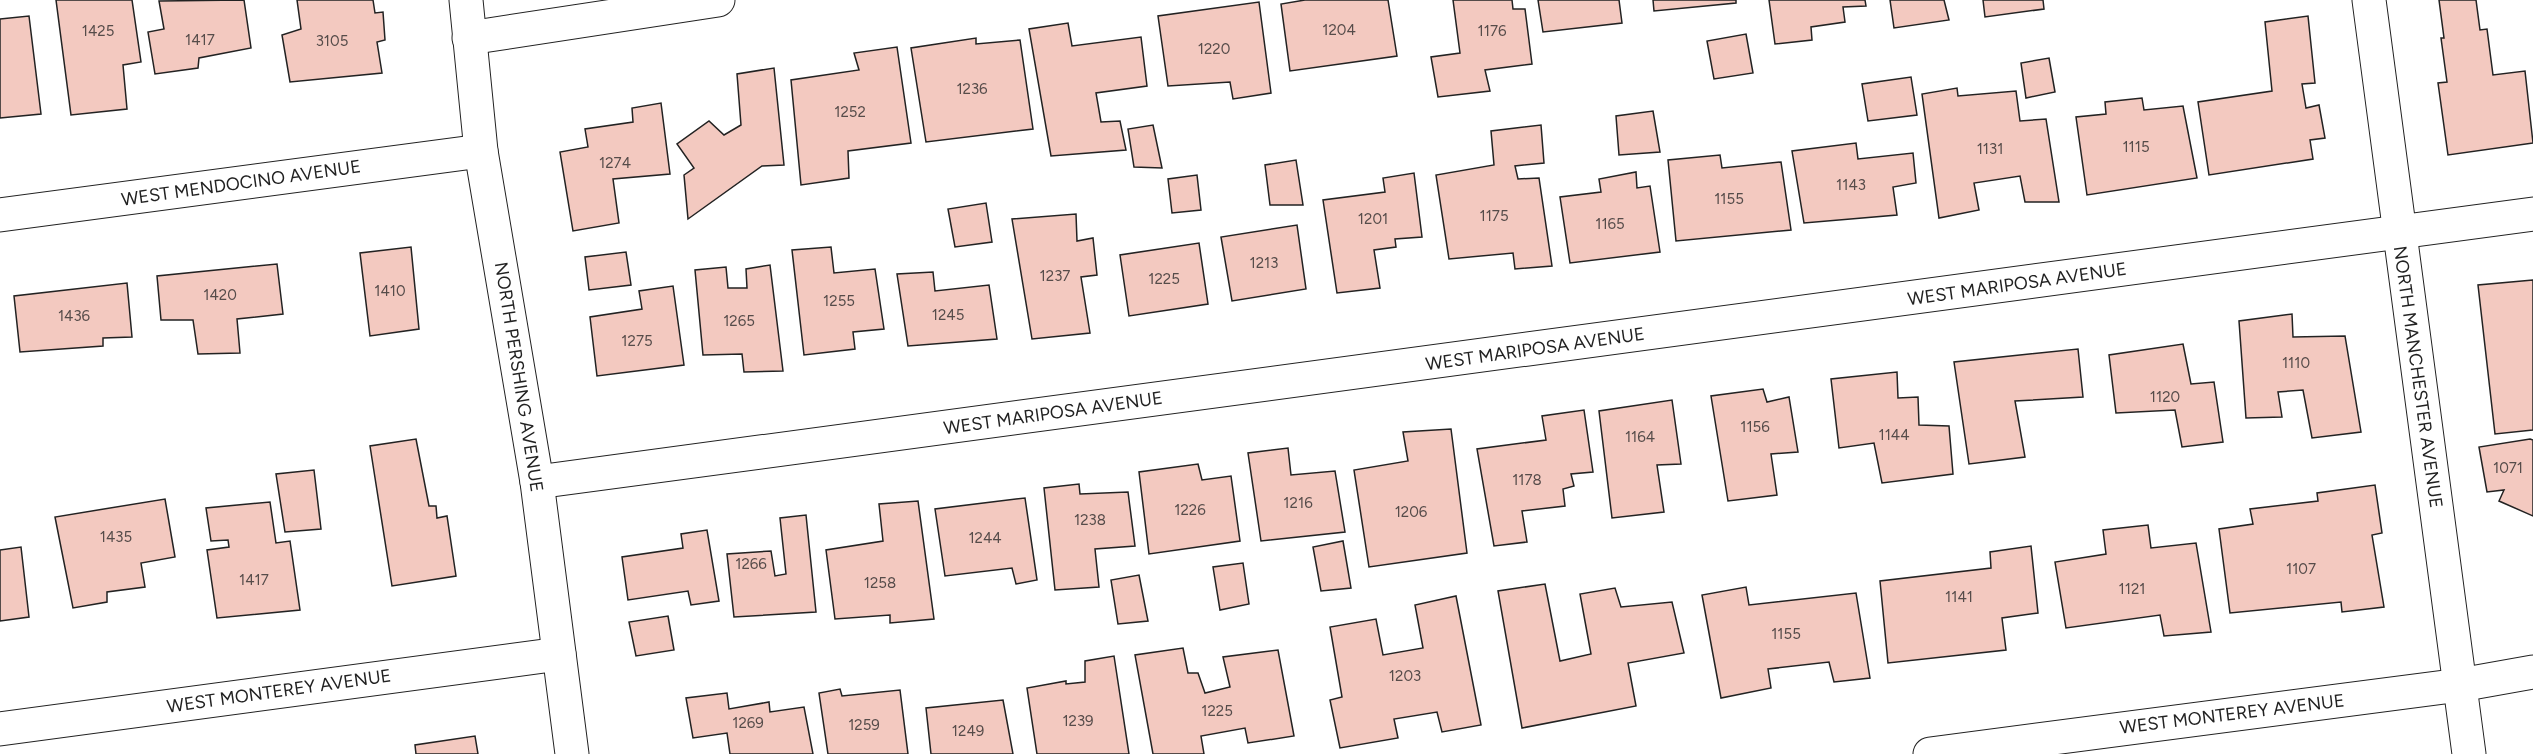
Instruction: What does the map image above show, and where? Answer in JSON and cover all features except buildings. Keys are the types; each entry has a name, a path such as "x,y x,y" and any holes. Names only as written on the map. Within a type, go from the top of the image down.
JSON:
{"street":[{"name":"NORTH PERSHING AVENUE","path":"465,0 482,151 537,482 572,754"},
{"path":"469,38 718,0"},
{"name":"NORTH MANCHESTER AVENUE","path":"2369,0 2469,754"},
{"name":"WEST MENDOCINO AVENUE","path":"0,215 482,151"},
{"name":"WEST MARIPOSA AVENUE","path":"537,482 2533,214"},
{"name":"WEST MONTEREY AVENUE","path":"0,729 559,654"},
{"name":"WEST MONTEREY AVENUE","path":"1930,754 2460,685 2533,672"}]}
